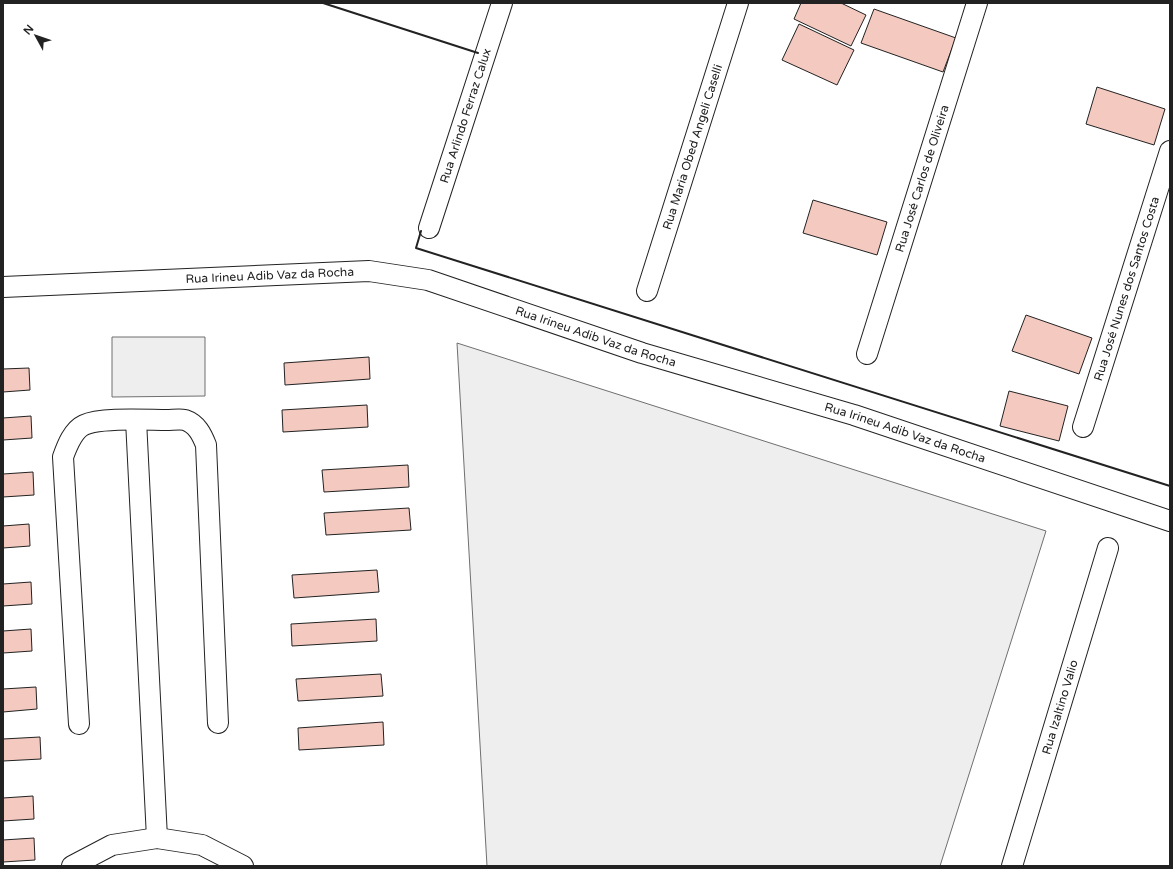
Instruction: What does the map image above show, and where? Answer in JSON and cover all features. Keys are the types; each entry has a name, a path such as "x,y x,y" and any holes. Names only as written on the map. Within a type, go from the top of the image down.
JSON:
{"street":[{"name":"Rua Arlindo Ferraz Calux","path":"429,228 502,3"},
{"name":"Rua Maria Obed Angeli Caselli","path":"647,291 738,3"},
{"name":"Rua José Carlos de Oliveira","path":"867,354 977,3"},
{"name":"Rua José Nunes dos Santos Costa","path":"1083,427 1170,151"},
{"name":"Rua Irineu Adib Vaz da Rocha","path":"3,287 369,271 428,280 642,353 854,416 1170,521"},
{"path":"136,420 157,838"},
{"path":"79,724 63,457 69,440 83,425 95,422 136,420 185,420 202,434 206,445 218,723"},
{"name":"Rua Izaltino Valio","path":"1012,866 1108,548"},
{"path":"72,866 112,845 157,838 202,845 243,866"}],"shaded area":[{"path":"112,337 205,337 205,396 112,397"},
{"path":"457,343 1046,531 940,866 487,866"}],"building":[{"path":"801,3 841,3 866,15 851,46 794,19"},
{"path":"874,9 956,38 943,72 861,43"},
{"path":"799,24 854,50 837,85 782,60"},
{"path":"1097,87 1165,109 1154,145 1086,124"},
{"path":"813,200 887,222 877,255 803,233"},
{"path":"1026,315 1092,338 1079,374 1012,351"},
{"path":"369,357 370,379 285,385 284,363"},
{"path":"29,368 30,390 3,392 3,369"},
{"path":"1009,391 1068,406 1059,441 1000,426"},
{"path":"367,405 368,427 283,432 282,410"},
{"path":"31,416 32,438 3,440 3,418"},
{"path":"408,465 409,487 324,492 322,470"},
{"path":"33,472 34,495 3,497 3,474"},
{"path":"409,508 411,530 326,535 324,513"},
{"path":"29,524 30,546 3,548 3,526"},
{"path":"377,570 379,592 294,598 292,575"},
{"path":"31,582 32,604 3,606 3,584"},
{"path":"376,619 377,641 292,646 291,624"},
{"path":"31,629 32,651 3,653 3,631"},
{"path":"381,674 383,696 298,701 296,679"},
{"path":"36,687 37,709 3,712 3,689"},
{"path":"383,722 384,745 299,750 298,728"},
{"path":"40,737 41,759 3,761 3,739"},
{"path":"33,796 34,819 3,821 3,798"},
{"path":"34,838 35,860 3,862 3,840"}],"wall":[{"path":"323,3 478,53"},
{"path":"421,231 416,248 1170,486"}]}
